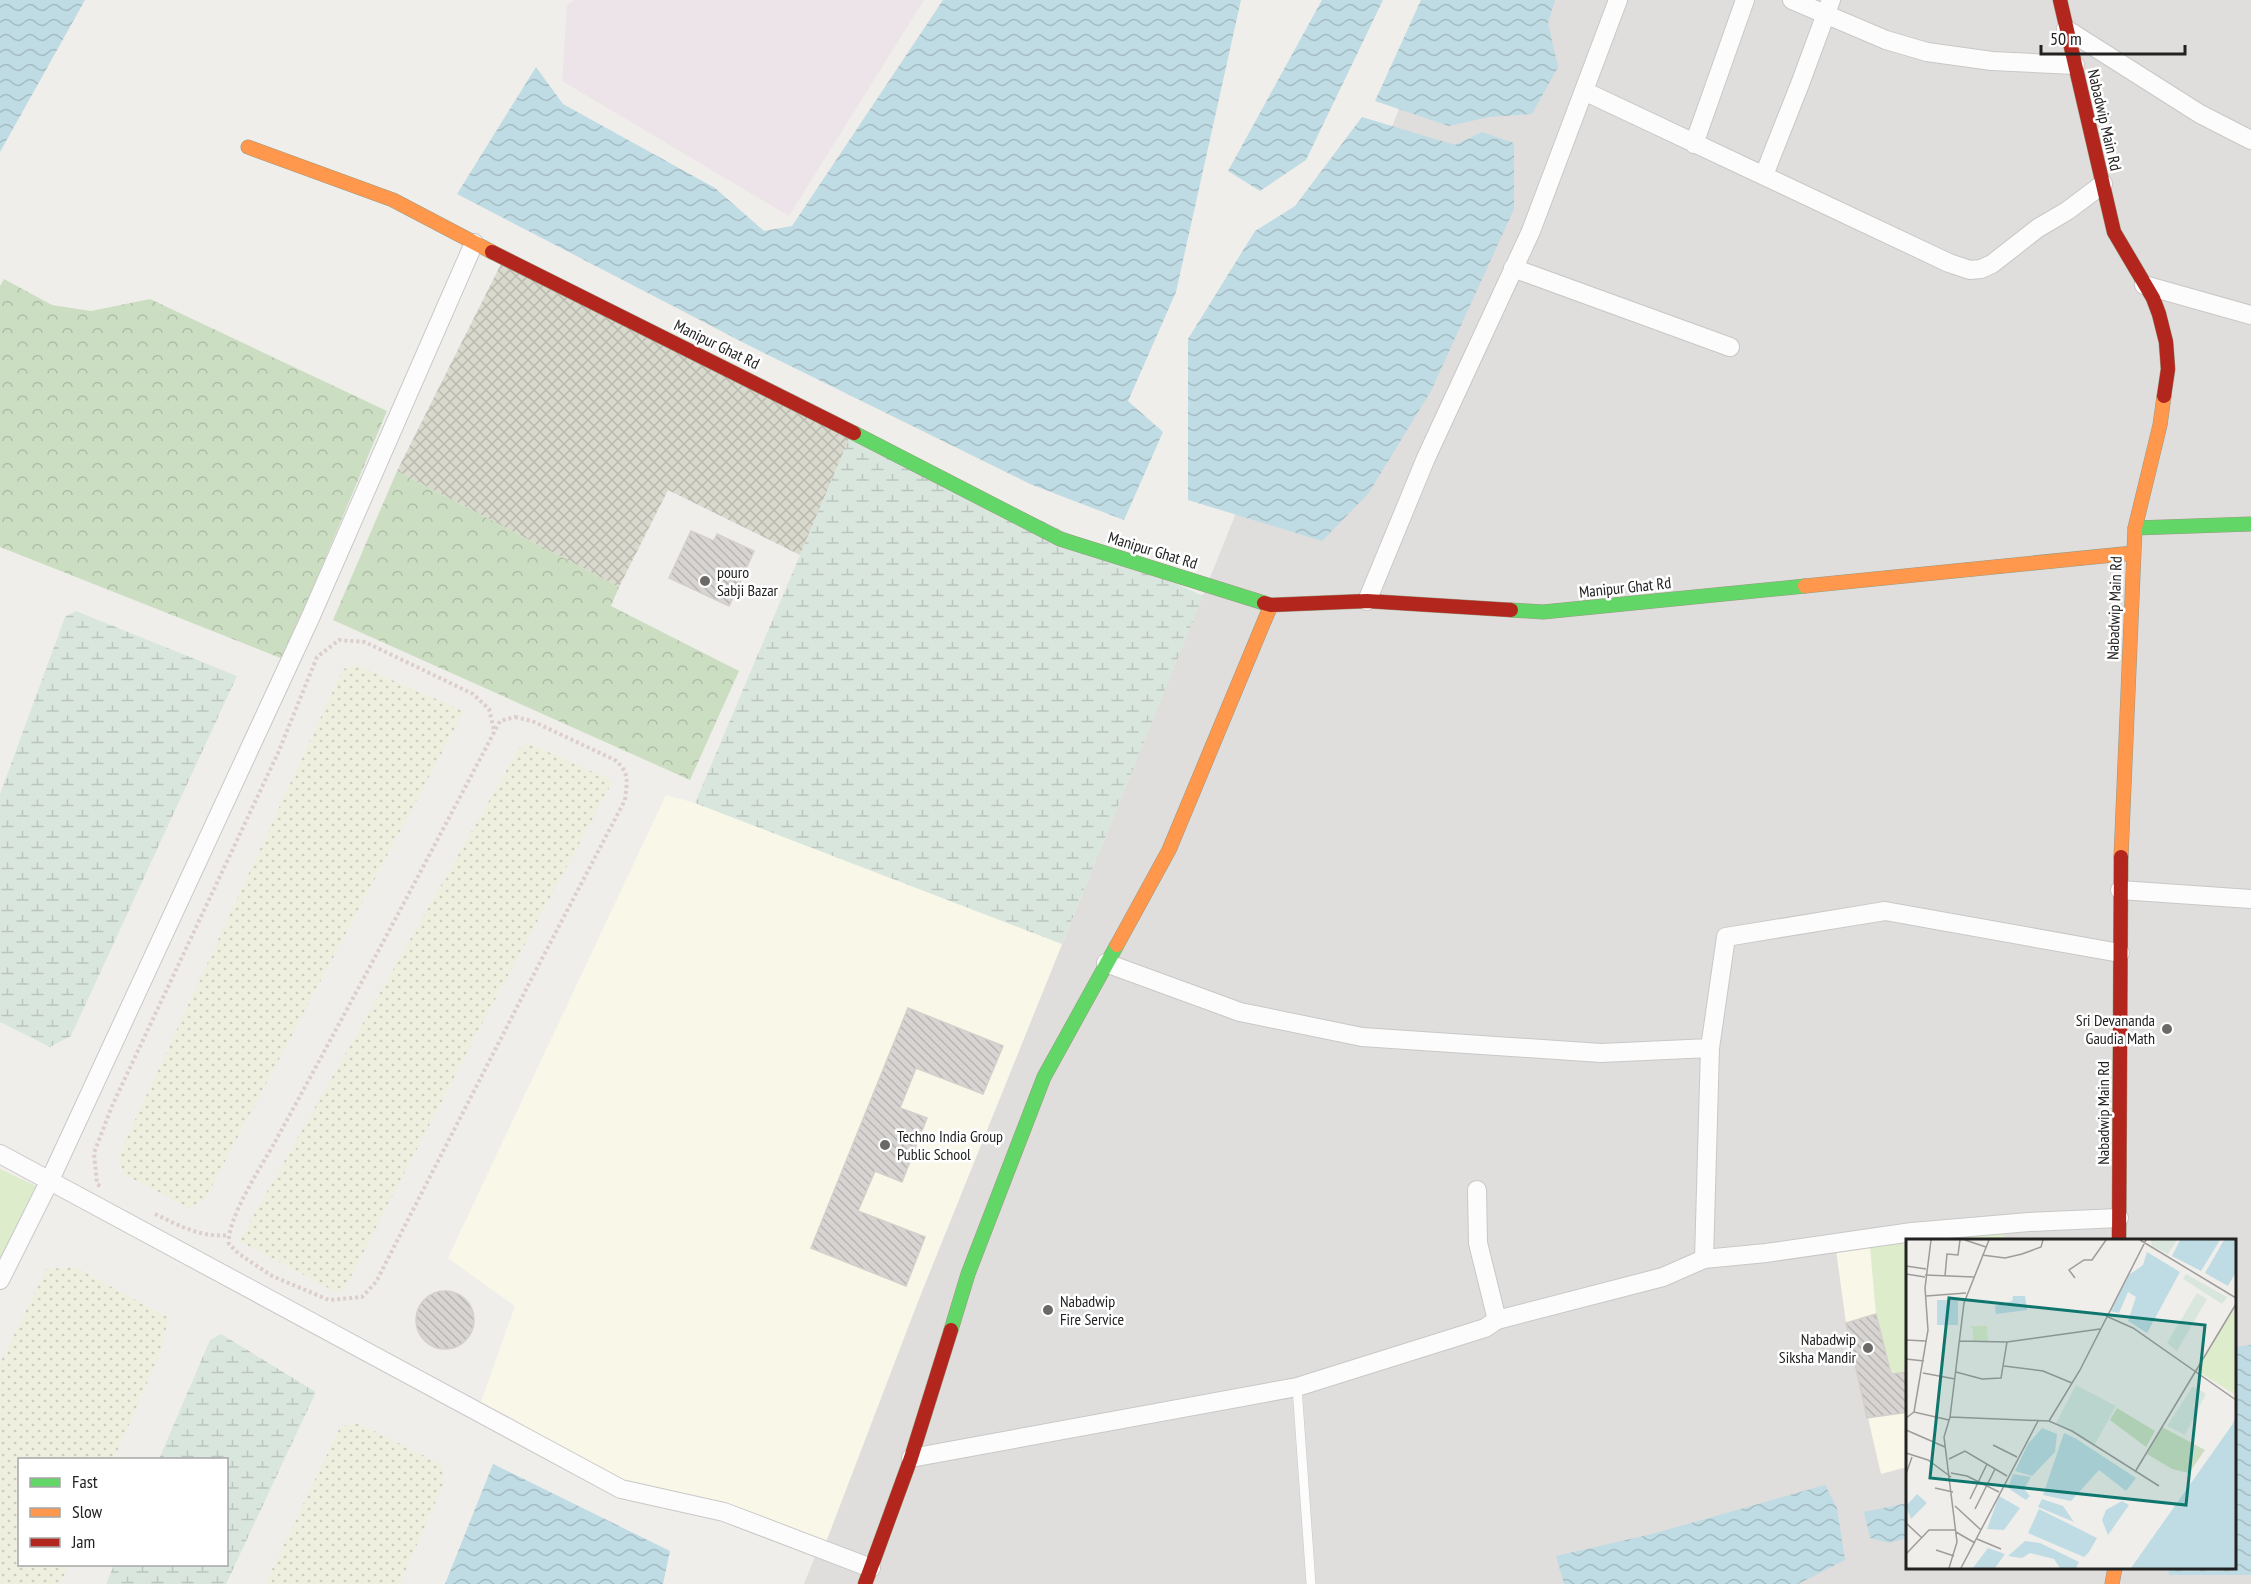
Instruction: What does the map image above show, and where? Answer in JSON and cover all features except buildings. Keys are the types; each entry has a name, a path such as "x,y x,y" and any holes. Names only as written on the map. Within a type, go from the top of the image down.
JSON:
{"street":[{"path":"1367,601 1426,458 1531,231 1618,0"},
{"path":"1694,144 1745,0"},
{"path":"1792,0 1828,7 1886,40 1927,52 1992,61 2075,65"},
{"name":"Nabadwip Main Rd","path":"2060,0 2114,232 2160,314 2166,342 2168,369 2160,425 2135,528 2133,552 2120,890 2119,1239"},
{"path":"1764,175 1828,7"},
{"path":"2066,29 2200,114 2251,140"},
{"path":"1584,91 1949,263 1970,270 1981,269 1992,264 2038,228 2067,211 2103,183"},
{"name":"Manipur Ghat Rd","path":"248,147 393,200 1060,539 1271,605 1367,601 1543,612 2133,552"},
{"path":"0,1280 49,1182 306,627 474,243"},
{"path":"1513,268 1730,347"},
{"path":"2144,285 2251,315"},
{"path":"2135,528 2185,527 2222,523 2251,524"},
{"path":"0,1154 621,1490 724,1512 868,1576 911,1458 968,1274 1044,1077 1169,849 1271,605"},
{"path":"2120,890 2251,899"},
{"path":"1704,1259 1710,1048 1726,937 1885,911 2120,953"},
{"path":"1106,963 1240,1012 1362,1037 1601,1053 1710,1048"},
{"path":"1477,1190 1478,1243 1497,1320"},
{"path":"911,1458 1297,1387 1485,1328 1497,1320 1663,1277 1704,1259 1766,1253 1912,1232 2029,1222 2119,1218"},
{"path":"2112,1584 2115,1569"}],"lane":[{"path":"1297,1387 1311,1584"}],"path":[{"path":"106,1189 97,1184 94,1153 109,1116 278,753 317,657 339,640 365,642 473,694 489,709 495,731"},
{"path":"515,717 532,721 615,760 625,769 627,781 625,800 534,972 376,1282 362,1298 329,1300 272,1276 228,1244 228,1235 246,1195 357,992 500,721 515,717"},
{"path":"152,1213 194,1232 213,1237 228,1235"}],"shaded area":[{"path":"574,0 924,0 789,216 562,81 567,5"},
{"path":"1443,0 2251,0 2251,1584 804,1584"},
{"path":"504,258 852,432 800,555 668,490 619,587 397,471"},
{"path":"666,795 695,803 1062,944 922,1291 823,1550 621,1489 516,1420 481,1402 515,1306 448,1258"},
{"path":"1906,1243 1906,1467 1881,1474 1846,1323 1836,1250"}],"green space":[{"path":"4,279 52,305 91,311 150,299 387,411 283,659 0,547 0,286"},
{"path":"852,432 1203,596 1062,944 695,803"},
{"path":"397,471 619,587 611,606 739,671 690,780 333,620"},
{"path":"76,611 237,676 71,1036 50,1047 0,1022 0,794 65,617"},
{"path":"357,665 464,711 205,1199 189,1208 123,1174 118,1157 343,669"},
{"path":"528,743 613,781 475,1037 345,1288 338,1293 239,1241 519,748"},
{"path":"0,1169 36,1186 0,1260"},
{"path":"2004,1233 2005,1239 1941,1239"},
{"path":"1906,1243 1906,1372 1891,1374 1876,1314 1870,1247"},
{"path":"75,1267 169,1318 159,1356 114,1458 18,1458 18,1566 69,1566 60,1584 0,1584 0,1363 46,1269"},
{"path":"221,1334 316,1392 226,1584 106,1584 114,1566 228,1566 228,1458 159,1458 210,1340"},
{"path":"358,1423 441,1464 444,1483 400,1584 265,1584 340,1427"}],"water":[{"path":"0,0 85,0 0,152"},
{"path":"943,0 1241,0 1176,292 1128,401 1163,432 1124,520 1030,484 748,345 457,194 536,67 563,104 715,188 764,231 792,226"},
{"path":"1322,0 1383,0 1306,160 1260,191 1228,171"},
{"path":"1421,0 1555,0 1548,23 1558,67 1532,114 1489,117 1449,126 1375,101"},
{"path":"1362,117 1455,145 1482,132 1514,143 1514,209 1431,391 1368,494 1322,541 1188,500 1188,339 1255,231 1295,206"},
{"path":"2251,1345 2251,1575 2169,1575 2168,1569 2236,1569 2236,1347"},
{"path":"493,1464 670,1551 663,1584 445,1584"},
{"path":"1825,1485 1837,1508 1845,1560 1798,1584 1564,1584 1556,1556 1652,1534"},
{"path":"1906,1503 1906,1538 1889,1543 1870,1538 1864,1512"}],"traffic: fast":[{"path":"854,433 1060,539 1264,603"},
{"path":"2135,528 2251,524"},
{"path":"1511,610 1543,612 1805,586"},
{"path":"951,1330 968,1274 1044,1077 1117,945"}],"traffic: slow":[{"path":"248,147 393,200 492,252"},
{"path":"2121,857 2135,528 2160,425 2164,396"},
{"path":"1805,586 2133,553"},
{"path":"1117,945 1169,850 1271,605"},
{"path":"2112,1584 2115,1569"}],"traffic: jam":[{"path":"2060,0 2114,232 2153,298 2159,314 2166,342 2168,369 2164,396"},
{"path":"492,252 854,433"},
{"path":"1264,603 1271,605 1367,601 1511,610"},
{"path":"2119,1239 2121,857"},
{"path":"865,1584 911,1458 951,1330"}],"place":[{"name":"pouro Sabji Bazar","path":"705,581"},
{"name":"Sri Devananda Gaudia Math","path":"2167,1029"},
{"name":"Techno India Group Public School","path":"885,1145"},
{"name":"Nabadwip Fire Service","path":"1048,1310"},
{"name":"Nabadwip Siksha Mandir","path":"1868,1348"}]}
